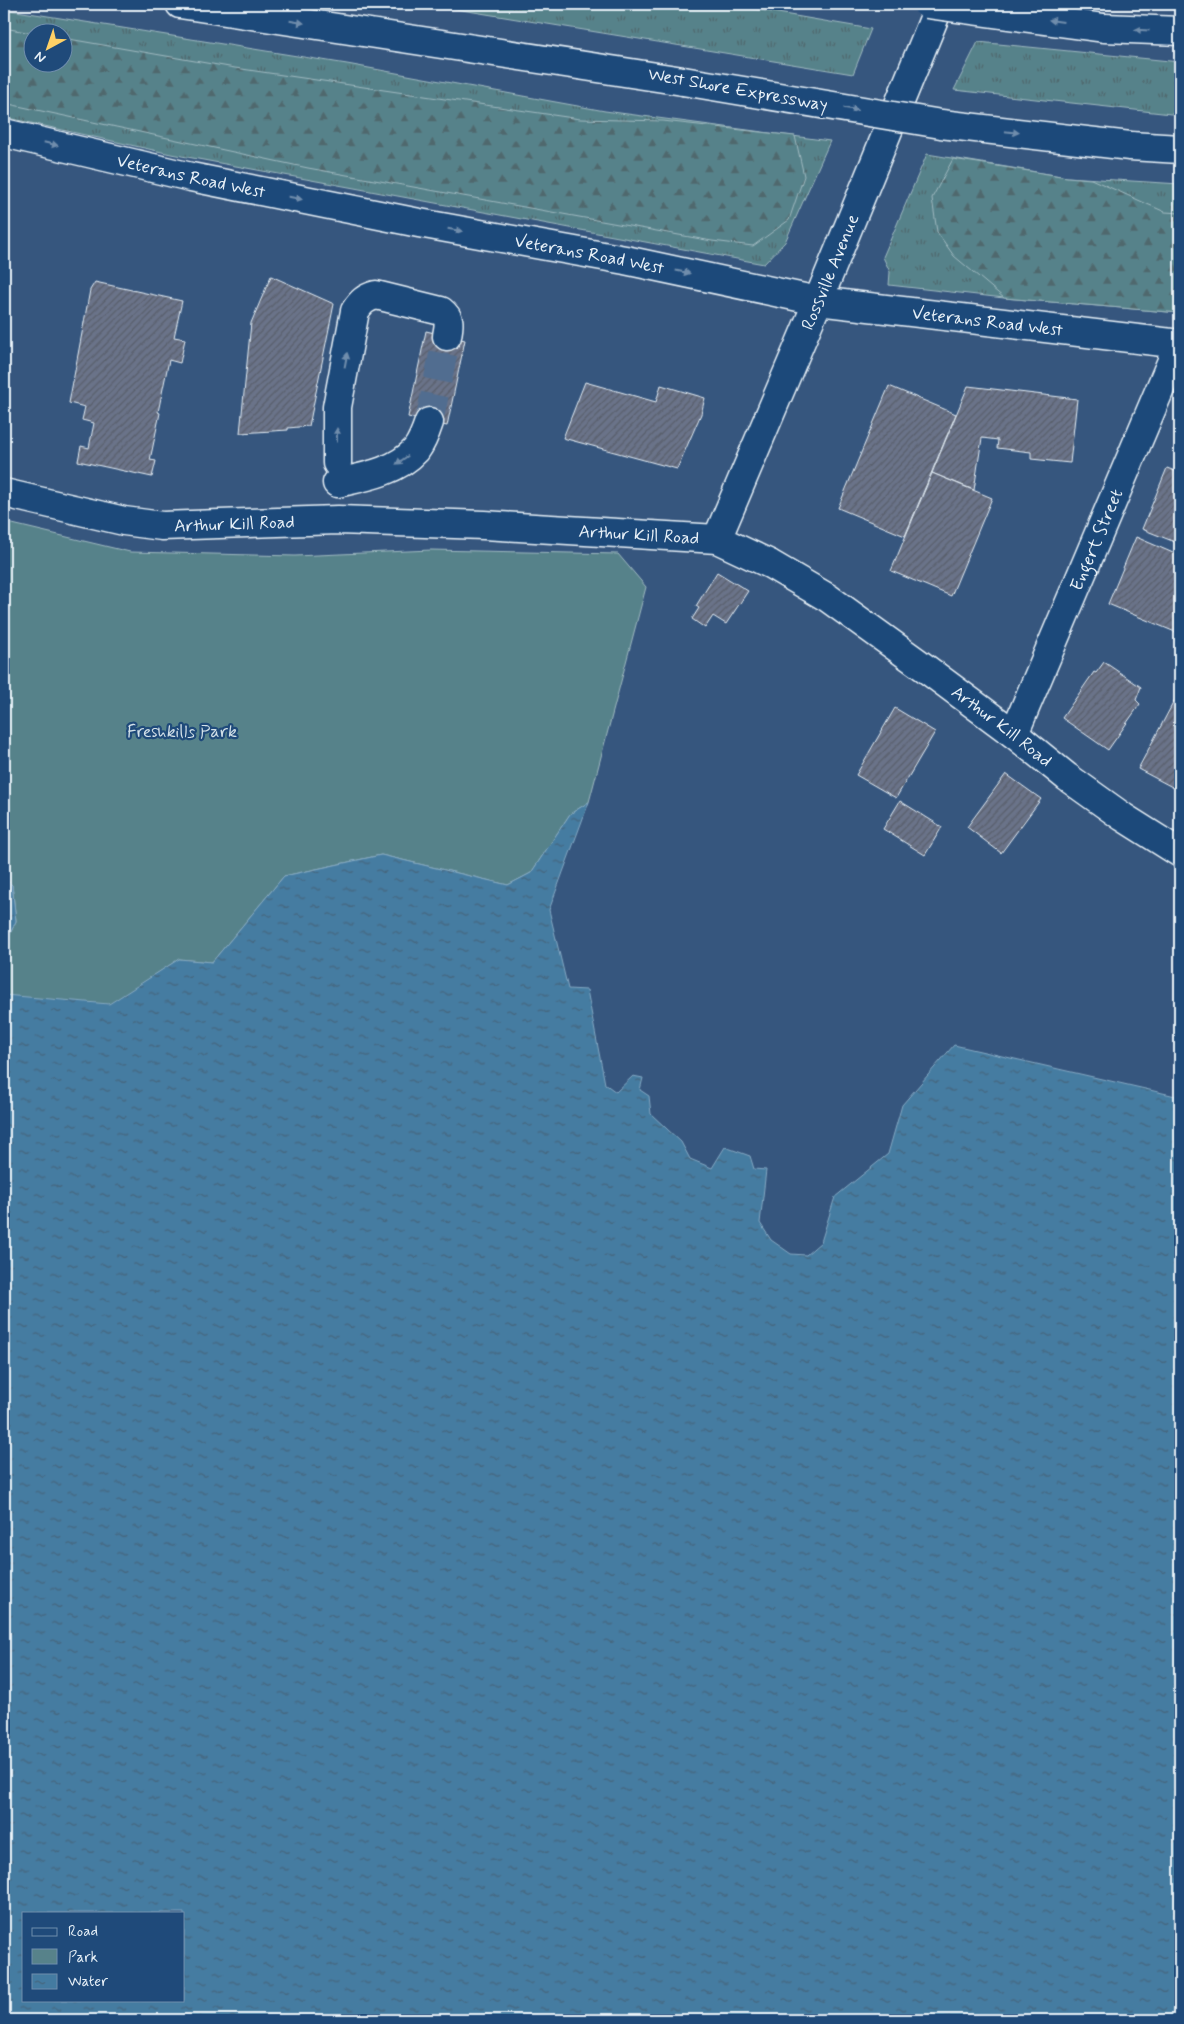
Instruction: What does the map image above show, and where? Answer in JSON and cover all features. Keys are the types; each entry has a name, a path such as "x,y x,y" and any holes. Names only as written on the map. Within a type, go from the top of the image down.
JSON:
{"main road":[{"path":"180,4 683,81"},
{"name":"West Shore Expressway","path":"301,4 683,81 941,124 1130,146 1180,149"},
{"path":"927,4 1104,28 1180,32"},
{"name":"Rossville Avenue","path":"717,539 818,301 940,4"},
{"name":"Veterans Road West","path":"4,133 191,177 419,223 625,260 818,301 1180,344"},
{"path":"429,422 416,450 392,467 372,476 337,473 337,407 355,311 360,302 376,295 436,309 448,317 450,322 447,336"},
{"name":"Engert Street","path":"1014,734 1180,344"},
{"name":"Arthur Kill Road","path":"4,493 124,521 162,526 338,520 484,525 717,539 770,564 828,598 1014,734 1067,777 1122,817 1180,853"}],"green space":[{"path":"425,4 725,4 871,29 853,74"},
{"path":"4,9 347,64 605,111 830,141 785,242 764,264 171,154 4,117"},
{"path":"4,28 22,31 22,72 72,72 72,40 235,68 580,119 663,121 795,136 804,176 789,220 753,246 712,241 308,168 4,103"},
{"path":"978,42 1180,62 1180,115 954,90"},
{"path":"927,154 1067,177 1180,184 1180,313 1004,298 889,285 890,272 883,257"},
{"path":"953,159 1091,179 1165,212 1180,213 1180,313 1004,298 954,256 937,232 932,198"},
{"name":"Freshkills Park","path":"4,522 130,552 295,556 431,550 618,554 646,587 589,802 570,814 531,873 508,885 381,855 284,876 212,962 179,959 109,1005 5,997 4,947 16,921 12,885 4,877"}],"water":[{"path":"589,802 549,910 568,989 587,990 605,1084 616,1092 633,1076 643,1078 640,1090 649,1096 651,1114 681,1142 690,1159 712,1168 725,1147 750,1156 754,1169 766,1170 760,1223 771,1240 791,1254 806,1255 821,1242 835,1197 888,1154 902,1105 954,1045 1180,1097 1180,2020 4,2020 4,995 109,1004 179,959 212,962 284,876 381,855 508,885 531,873 570,814"},
{"path":"4,877 12,885 16,921 4,947"}],"building":[{"path":"271,276 334,304 309,426 288,428 288,430 240,433 251,323"},
{"path":"95,282 182,301 174,337 185,339 180,363 169,360 150,460 156,461 152,477 78,461 81,446 89,448 94,423 82,420 85,407 69,403 90,290"},
{"path":"426,331 465,340 447,426 408,417"},
{"path":"585,382 656,402 661,385 705,398 701,414 677,469 563,438"},
{"path":"889,386 956,414 905,536 838,508"},
{"path":"968,386 1077,399 1070,463 1031,459 1031,452 997,448 998,440 982,438 974,490 932,473"},
{"path":"1167,468 1180,473 1180,544 1142,529"},
{"path":"932,473 992,498 951,596 891,571"},
{"path":"1136,537 1180,556 1180,634 1108,604"},
{"path":"717,572 748,591 726,624 713,616 705,628 692,619 699,608 696,606"},
{"path":"1104,662 1141,687 1136,700 1140,704 1108,750 1062,718 1094,672 1096,673"},
{"path":"1180,690 1180,776 1174,788 1138,769"},
{"path":"895,708 935,732 896,798 856,775"},
{"path":"1006,774 1041,799 1001,853 967,827"},
{"path":"900,801 942,827 925,855 883,829"}],"tunnel":[{"path":"429,422 447,336"}]}
